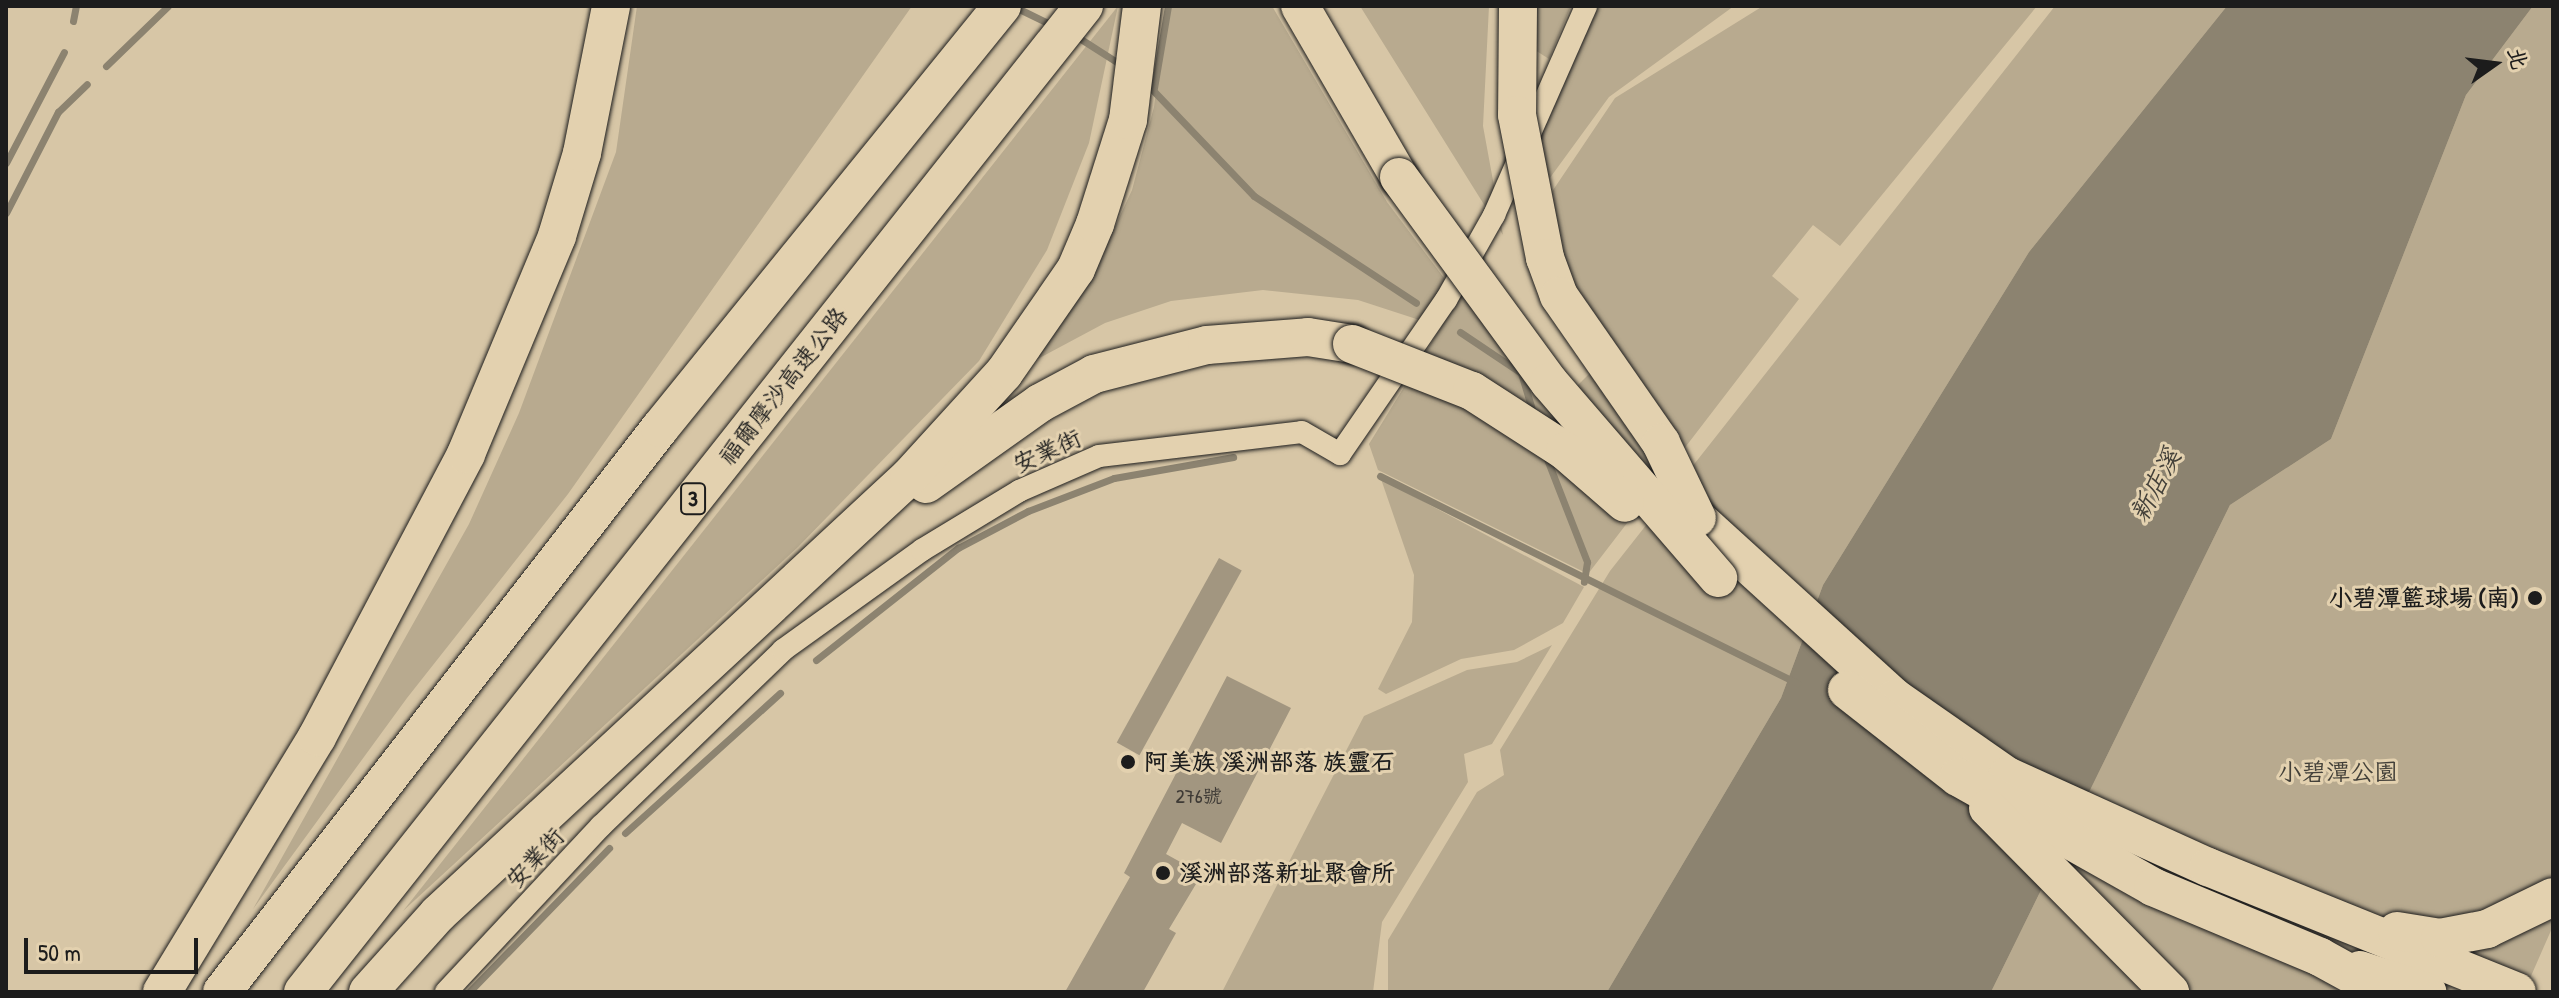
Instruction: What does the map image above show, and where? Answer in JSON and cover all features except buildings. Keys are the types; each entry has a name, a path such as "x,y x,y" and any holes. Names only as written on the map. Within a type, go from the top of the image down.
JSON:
{"highway":[{"path":"162,992 340,697 466,454 557,236 582,153 611,6"},
{"path":"222,992 660,428 1002,6"},
{"name":"福爾摩沙高速公路","path":"303,992 1084,6"},
{"path":"368,992 438,914 804,579 1004,373 1076,269 1128,120 1142,6"},
{"path":"1518,6 1517,115 1545,258 1559,296 1661,443 1697,518"},
{"path":"1317,12 1410,170 1549,382 1718,578"},
{"path":"1410,170 1538,330 1697,518 1895,698 2007,776 2335,920 2517,992"},
{"path":"804,579 976,445 1094,374 1207,345 1308,337 1352,344 1472,391 1565,451 1888,725 1958,777 2153,887 2320,957 2427,992"},
{"path":"1958,777 2170,992"},
{"path":"2335,920 2440,938 2487,929 2553,897"},
{"path":"2320,957 2384,992"}],"street":[{"name":"安業街","path":"446,992 601,826 783,650 922,550 1019,491 1099,456 1302,432 1340,454 1446,300 1494,215 1586,6"}],"green space":[{"path":"637,6 912,6 568,494 407,698 253,909 469,524 519,413 616,152"},
{"path":"1118,6 1089,143 1047,250 979,361 798,547 403,911"},
{"path":"1167,6 1272,6 1387,202 1459,298 1465,289 1558,405 1610,353 1567,279 1541,208 1615,98 1763,6 2037,6 1840,246 1813,225 1772,276 1799,299 1588,574 1378,470 1369,444 1441,327 1358,300 1263,290 1171,301 1105,323 1032,362 1096,268 1132,190 1154,107"},
{"path":"1360,6 1489,6 1483,126 1503,235"},
{"path":"1530,6 1571,6 1549,59 1524,43"},
{"path":"1591,6 1734,6 1609,97 1536,197 1526,152"},
{"path":"2055,6 2227,6 2029,252 1823,585 1781,698 1607,992 1388,992 1388,940 1477,792 1504,775 1500,750 1610,571"},
{"name":"小碧潭公園","path":"2533,6 2553,6 2553,926 2524,992 1991,992 2230,505 2331,439 2466,95"},
{"path":"1381,479 1584,587 1563,623 1514,650 1461,659 1386,694 1378,689 1412,622 1414,575"},
{"path":"1552,645 1492,744 1464,754 1468,782 1382,922 1373,992 1222,992 1364,716 1467,670 1517,662"}],"water":[{"name":"新店溪","path":"2227,6 2533,6 2466,95 2331,439 2230,505 1991,992 1607,992 1781,698 1823,585 2029,252"}],"waterway":[{"path":"73,21 76,6"},
{"path":"106,66 168,6"},
{"path":"1154,88 1168,6"},
{"path":"1015,7 1054,26"},
{"path":"1076,36 1123,66"},
{"path":"6,163 64,52"},
{"path":"1146,83 1254,196 1416,303"},
{"path":"6,213 58,112 87,84"},
{"path":"1460,332 1521,373 1534,416"},
{"path":"1545,454 1587,562 1584,582"},
{"path":"816,660 958,548 1028,511 1114,478 1233,457"},
{"path":"1380,476 1797,683"},
{"path":"625,833 780,693"},
{"path":"469,992 609,848"}],"place":[{"name":"小碧潭籃球場 (南)","path":"2535,598"},
{"name":"阿美族 溪洲部落 族靈石","path":"1128,762"},
{"name":"溪洲部落新址聚會所","path":"1163,873"}]}
